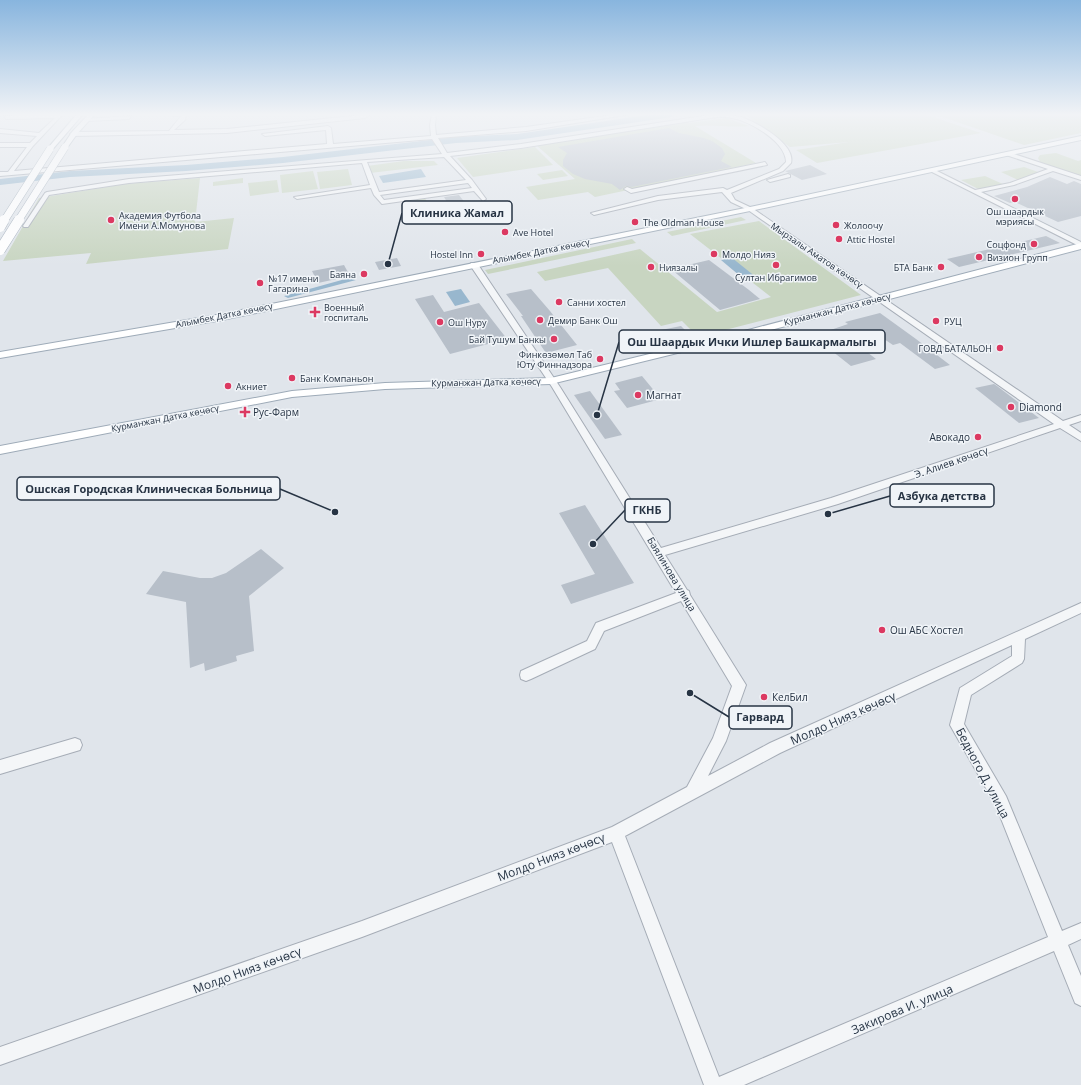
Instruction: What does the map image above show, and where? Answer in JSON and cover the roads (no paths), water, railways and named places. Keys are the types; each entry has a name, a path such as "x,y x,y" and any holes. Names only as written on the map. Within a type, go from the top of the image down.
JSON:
{"main road":[{"path":"0,227 40,165"},
{"path":"0,250 54,165"},
{"name":"Алымбек Датка көчөсү","path":"0,355 222,317 474,264 750,209 957,165"},
{"name":"Курманжан Датка көчөсү","path":"0,450 292,394 385,386 551,381 1081,246"}],"street":[{"path":"10,173 16,165"},
{"path":"0,174 106,165"},
{"path":"26,226 47,194 129,181 321,165"},
{"path":"365,165 377,194 382,202 476,189"},
{"path":"455,165 470,181 483,200"},
{"path":"627,188 631,191 762,165"},
{"path":"594,213 658,198 723,190 728,192 786,165"},
{"path":"1039,165 1081,178"},
{"path":"974,192 1012,184 1052,169"},
{"path":"931,170 1081,246"},
{"path":"755,180 770,180 788,176"},
{"path":"377,194 470,181"},
{"path":"297,197 374,186"},
{"name":"Мырзалы Аматов көчөсү","path":"728,192 733,201 750,209 881,298 1081,438"},
{"name":"Баялинова улица","path":"474,264 551,381 685,594 739,685 718,741 692,792"},
{"name":"Э. Алиев көчөсү","path":"659,553 834,501 1081,418"},
{"path":"526,675 591,645 600,627 685,594"},
{"name":"Молдо Нияз көчөсү","path":"0,1056 362,929 616,833 775,748 1019,638 1081,608"},
{"name":"Бедного Д. улица","path":"1019,638 1018,660 965,692 957,725 1001,801 1081,997"},
{"path":"0,767 75,745"},
{"path":"616,833 713,1085"},
{"name":"Закирова И. улица","path":"722,1085 1059,942 1081,931"}],"water":[{"path":"421,169 426,177 383,183 379,176"},
{"path":"731,257 757,278 746,281 721,260"},
{"path":"461,289 470,302 455,306 446,292"}],"waterway":[{"path":"0,182 70,174 227,165"},
{"path":"288,296 352,280"}],"place":[{"name":"Ош шаардык мэриясы","path":"1015,199"},
{"name":"Академия Футбола Имени А.Момунова","path":"111,220"},
{"name":"The Oldman House","path":"635,222"},
{"name":"Жолоочу","path":"836,225"},
{"name":"Ave Hotel","path":"505,232"},
{"name":"Attic Hostel","path":"839,239"},
{"name":"Соцфонд","path":"1034,244"},
{"name":"Hostel Inn","path":"481,254"},
{"name":"Молдо Нияз","path":"714,254"},
{"name":"Визион Групп","path":"979,257"},
{"name":"Клиника Жамал","path":"388,264"},
{"name":"Султан Ибрагимов","path":"776,265"},
{"name":"Ниязалы","path":"651,267"},
{"name":"БТА Банк","path":"941,267"},
{"name":"Баяна","path":"364,274"},
{"name":"№17 имени Гагарина","path":"260,283"},
{"name":"Санни хостел","path":"559,302"},
{"name":"Военный госпиталь","path":"315,312"},
{"name":"Демир Банк Ош","path":"540,320"},
{"name":"РУЦ","path":"936,321"},
{"name":"Ош Нуру","path":"440,322"},
{"name":"Бай Тушум Банкы","path":"554,339"},
{"name":"ГОВД БАТАЛЬОН","path":"1000,348"},
{"name":"Финкөзөмөл Таб Юту Финнадзора","path":"600,359"},
{"name":"Банк Компаньон","path":"292,378"},
{"name":"Акниет","path":"228,386"},
{"name":"Магнат","path":"638,395"},
{"name":"Diamond","path":"1011,407"},
{"name":"Рус-Фарм","path":"245,412"},
{"name":"Ош Шаардык Ички Ишлер Башкармалыгы","path":"597,415"},
{"name":"Авокадо","path":"978,437"},
{"name":"Ошская Городская Клиническая Больница","path":"335,512"},
{"name":"Азбука детства","path":"828,514"},
{"name":"ГКНБ","path":"593,544"},
{"name":"Ош АБС Хостел","path":"882,630"},
{"name":"Гарвард","path":"690,693"},
{"name":"КелБил","path":"764,697"}]}
